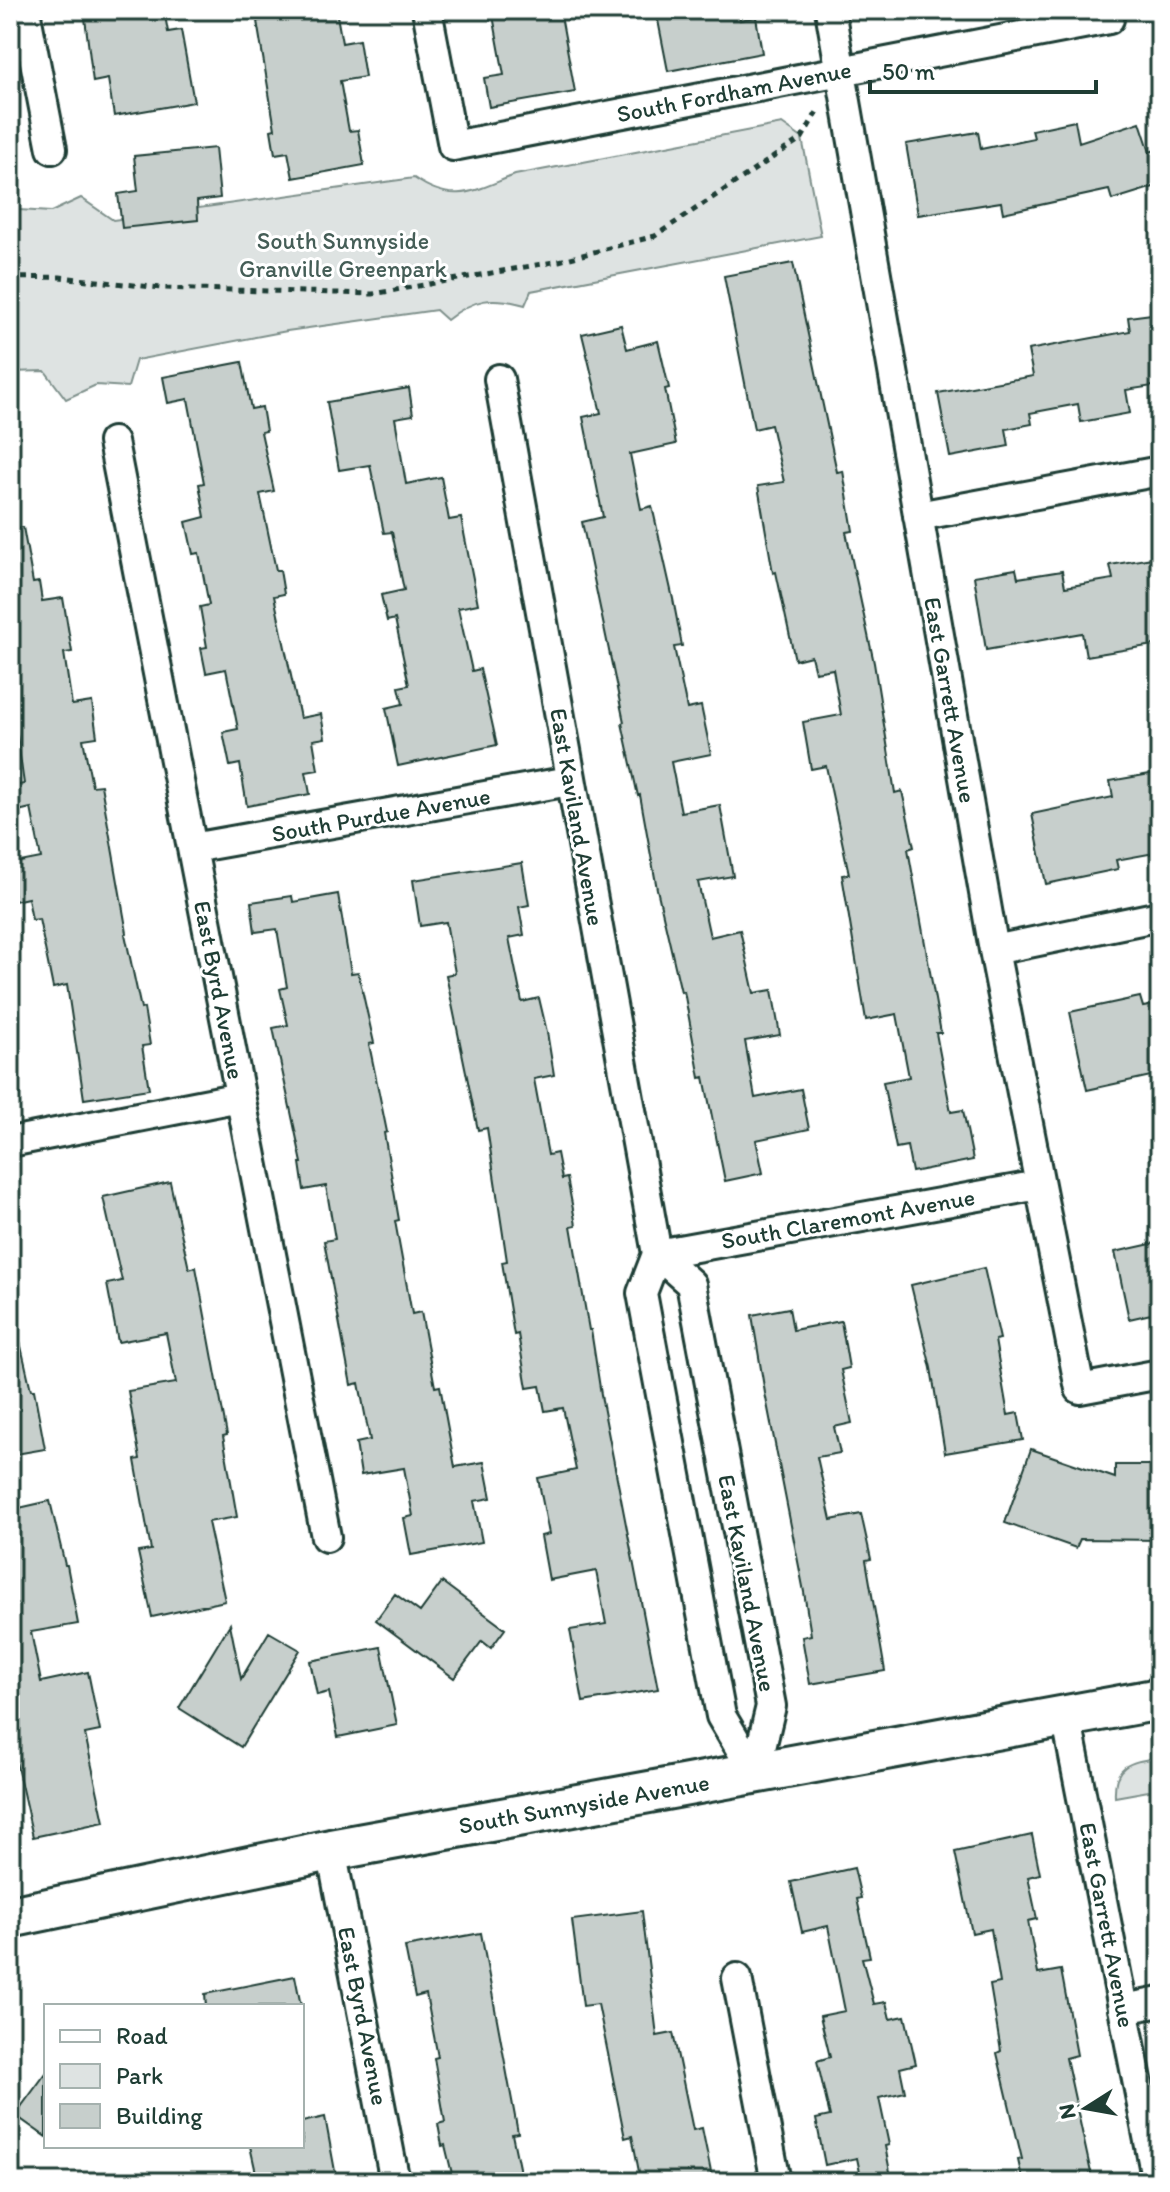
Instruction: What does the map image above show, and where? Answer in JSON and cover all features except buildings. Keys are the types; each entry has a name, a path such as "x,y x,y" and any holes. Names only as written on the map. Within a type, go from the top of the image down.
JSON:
{"street":[{"path":"25,10 52,149"},
{"name":"South Fordham Avenue","path":"427,10 453,146 1109,19"},
{"name":"East Garrett Avenue","path":"830,10 994,950 1080,1389 1160,1374"},
{"name":"East Kaviland Avenue","path":"499,379 657,1254 642,1293 721,1716 755,1773"},
{"name":"East Byrd Avenue","path":"113,442 326,1537"},
{"path":"918,516 1160,471"},
{"name":"South Purdue Avenue","path":"192,848 570,781"},
{"path":"994,950 1160,916"},
{"path":"10,1142 240,1097"},
{"name":"South Claremont Avenue","path":"657,1254 1039,1185"},
{"name":"East Kaviland Avenue","path":"657,1254 691,1284 771,1706 755,1773"},
{"name":"South Sunnyside Avenue","path":"10,1917 331,1850 1160,1699"},
{"name":"East Garrett Avenue","path":"1066,1716 1157,2182"},
{"name":"East Byrd Avenue","path":"331,1850 395,2182"},
{"path":"737,1978 776,2182"},
{"path":"1123,2009 1160,2002"}],"path":[{"path":"10,278 60,277 161,288 373,294 573,257 655,236 802,138 842,71"}],"green space":[{"name":"South Sunnyside Granville Greenpark","path":"782,124 802,138 821,236 531,291 525,305 503,300 475,303 447,320 436,310 287,331 136,360 128,387 96,385 66,399 45,371 10,372 10,220 19,210 51,212 81,198 113,220 414,178 441,191 465,193 515,175"},
{"path":"1160,1757 1160,1789 1115,1797 1117,1777 1126,1766"}]}
